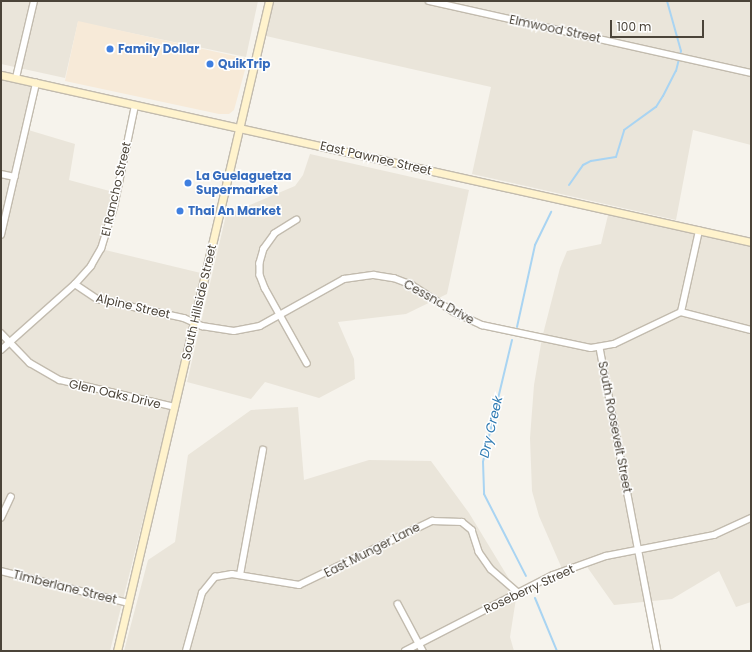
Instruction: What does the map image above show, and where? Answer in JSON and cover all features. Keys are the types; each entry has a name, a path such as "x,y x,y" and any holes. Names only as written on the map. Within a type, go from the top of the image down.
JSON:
{"main road":[{"name":"South Hillside Street","path":"117,651 269,1"},
{"name":"East Pawnee Street","path":"1,75 751,242"}],"street":[{"path":"16,78 34,1"},
{"name":"Elmwood Street","path":"429,1 751,73"},
{"path":"1,235 36,83"},
{"name":"El Rancho Street","path":"1,350 75,284 91,266 101,249 109,228 135,106"},
{"path":"1,174 15,178"},
{"path":"297,220 275,234 264,249 260,263 264,288 307,363"},
{"path":"699,231 681,312 751,330"},
{"name":"Cessna Drive","path":"194,322 202,326 234,331 252,329 344,279 385,276 412,285 458,314 482,325 571,345 600,348"},
{"name":"Alpine Street","path":"75,284 97,299 194,322"},
{"name":"South Roosevelt Street","path":"658,651 600,348 614,344 681,312"},
{"name":"Glen Oaks Drive","path":"1,333 30,362 60,380 175,407"},
{"path":"240,575 263,450"},
{"path":"1,518 11,497"},
{"name":"Roseberry Street","path":"405,651 517,592 554,575 606,556 720,533 751,518"},
{"name":"East Munger Lane","path":"186,651 202,593 215,577 240,575 272,582 299,585 414,528 432,521 450,520 462,522 472,530 479,552 492,569 517,592"},
{"name":"Timberlane Street","path":"1,571 128,602"},
{"path":"398,604 423,651"}],"shaded area":[{"path":"1,1 258,1 246,57 78,22 65,78 1,64"},
{"path":"274,1 751,1 751,145 693,130 676,220 472,174 491,87 266,36"},
{"path":"78,21 248,59 234,110 229,114 219,114 65,81"},
{"path":"1,75 36,83 25,129 75,144 69,180 117,193 101,249 205,274 110,651 1,651"},
{"path":"310,154 469,190 447,294 406,314 338,322 354,359 355,379 319,398 265,382 251,399 187,382 226,215 295,186 303,175"},
{"path":"609,211 751,244 751,602 736,607 719,571 672,599 614,605 585,564 563,571 539,516 532,491 530,438 534,385 542,338 560,268 567,251 601,244"},
{"path":"298,407 304,480 369,460 431,461 469,513 517,592 510,637 514,651 124,651 148,560 175,542 188,455 251,410"}],"waterway":[{"name":"Dry Creek","path":"569,185 583,165 591,161 616,157 624,130 656,107 663,96 676,71 681,51 667,1"},
{"name":"Dry Creek","path":"517,327 535,245 551,212"},
{"name":"Dry Creek","path":"512,340 483,462 484,494 526,576"},
{"name":"Dry Creek","path":"535,598 557,651"}],"place":[{"name":"Family Dollar","path":"110,49"},
{"name":"QuikTrip","path":"210,64"},
{"name":"La Guelaguetza Supermarket","path":"188,183"},
{"name":"Thai An Market","path":"180,211"}]}
